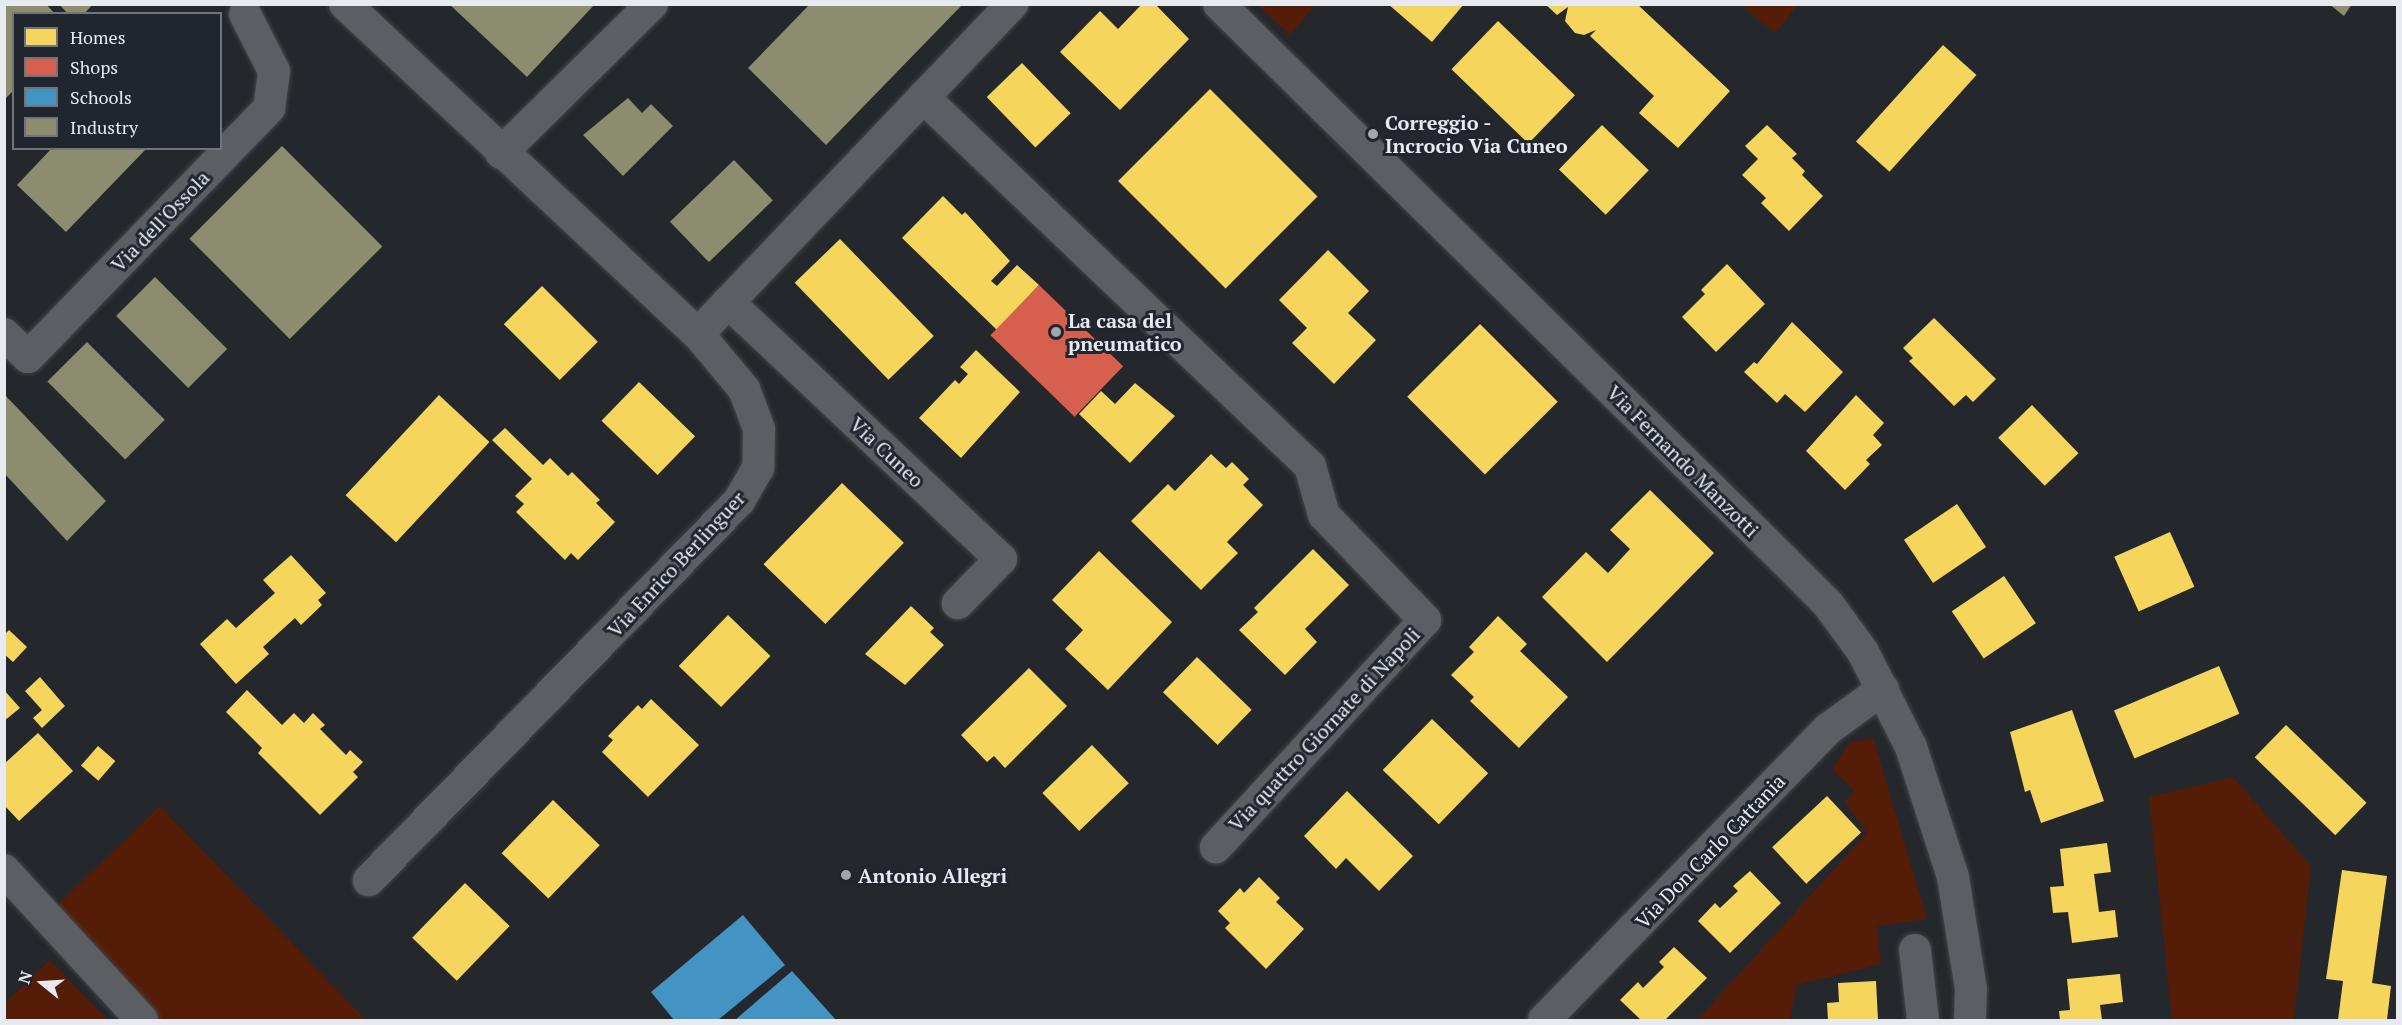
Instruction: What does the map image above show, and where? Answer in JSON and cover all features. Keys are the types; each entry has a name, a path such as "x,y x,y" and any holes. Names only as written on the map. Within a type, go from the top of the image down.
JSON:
{"street":[{"name":"Via Enrico Berlinguer","path":"345,4 501,153 698,334 744,389 753,407 759,448 758,468 739,501 369,880"},
{"path":"501,153 652,4"},
{"path":"698,334 1011,4"},
{"name":"Via Fernando Manzotti","path":"1219,4 1828,604 1863,652 1911,747 1953,877 1970,978 1970,1020"},
{"name":"Via dell'Ossola","path":"4,334 28,357 269,108 274,71 245,8"},
{"name":"Via quattro Giornate di Napoli","path":"923,97 1310,466 1324,515 1425,620 1216,847"},
{"name":"Via Cuneo","path":"728,302 1001,559 958,603"},
{"name":"Via Don Carlo Cattania","path":"1544,1020 1828,729 1883,689"},
{"path":"4,870 142,1020"},
{"path":"1915,950 1923,1020"}],"shaded area":[{"path":"1258,5 1315,5 1290,35"},
{"path":"1741,5 1798,5 1775,33"},
{"path":"1873,738 1927,919 1877,926 1881,964 1797,985 1790,1020 1697,1020 1867,833 1845,802 1854,791 1832,769 1849,743"},
{"path":"2233,777 2311,866 2294,1020 2172,1020 2149,797"},
{"path":"160,806 366,1020 161,1020 53,909"},
{"path":"50,960 108,1020 5,1020 5,1003"}],"building: Homes":[{"path":"1142,4 1155,4 1189,39 1120,110 1060,52 1100,11 1118,29"},
{"path":"1388,4 1464,4 1432,42"},
{"path":"1545,4 1637,4 1730,91 1678,148 1639,113 1654,96 1590,36 1596,30 1584,35 1575,33 1565,21 1568,7 1557,15"},
{"path":"1498,21 1575,95 1528,144 1451,69"},
{"path":"1943,45 1976,75 1889,172 1856,142"},
{"path":"1022,63 1071,113 1035,147 987,97"},
{"path":"1210,89 1317,196 1226,288 1118,181"},
{"path":"1602,125 1649,170 1606,215 1559,170"},
{"path":"1767,125 1797,154 1792,158 1805,171 1802,175 1823,196 1789,231 1761,203 1766,198 1742,175 1758,159 1745,146"},
{"path":"943,196 962,215 965,212 1010,261 991,281 997,286 1017,265 1039,285 997,330 902,238"},
{"path":"840,239 934,336 888,380 795,283"},
{"path":"1328,250 1369,291 1348,313 1376,340 1334,384 1292,343 1307,328 1279,300"},
{"path":"1727,264 1765,304 1716,352 1682,317 1705,294 1701,290"},
{"path":"542,286 598,342 560,380 504,324"},
{"path":"1934,318 1996,379 1973,402 1966,395 1954,406 1909,361 1913,358 1903,348"},
{"path":"1792,322 1843,372 1805,412 1785,394 1777,403 1744,372 1754,362 1757,364"},
{"path":"1480,324 1558,402 1485,475 1407,397"},
{"path":"976,350 1020,392 961,458 919,418 955,380 959,384 968,374 960,367"},
{"path":"639,382 695,436 658,475 601,421"},
{"path":"1135,383 1175,416 1130,463 1079,414 1101,391 1115,404"},
{"path":"439,395 489,442 396,542 346,495"},
{"path":"1856,395 1884,423 1873,435 1882,445 1866,460 1870,464 1845,490 1806,451"},
{"path":"2032,405 2079,453 2045,486 1998,438"},
{"path":"505,428 543,465 550,458 568,476 572,472 600,500 596,503 615,522 578,560 571,553 565,560 516,512 524,504 515,496 532,479 492,440"},
{"path":"1211,454 1226,468 1232,462 1249,479 1243,485 1263,505 1227,542 1238,553 1201,590 1131,521 1168,484 1175,491"},
{"path":"842,483 904,543 825,624 764,564"},
{"path":"1650,490 1714,553 1607,662 1542,597 1586,552 1608,573 1630,549 1610,530"},
{"path":"1957,504 1986,547 1933,583 1904,540"},
{"path":"2170,532 2194,587 2139,612 2114,557"},
{"path":"1313,549 1349,585 1305,629 1317,642 1285,675 1239,630 1258,612 1254,608"},
{"path":"1099,551 1172,622 1108,690 1065,649 1083,630 1052,600"},
{"path":"291,555 326,593 318,600 322,605 301,625 295,618 263,647 269,654 236,684 200,644 227,619 236,628 275,593 263,580"},
{"path":"2004,576 2036,623 1984,658 1952,611"},
{"path":"911,606 934,628 930,632 944,645 905,685 865,654"},
{"path":"728,615 770,656 721,707 679,666"},
{"path":"1498,616 1527,644 1520,651 1568,697 1519,748 1470,701 1474,697 1451,675 1474,652 1469,647"},
{"path":"9,630 27,647 13,662 4,654 4,635"},
{"path":"1197,657 1252,710 1218,745 1163,692"},
{"path":"2219,666 2239,714 2134,758 2114,711"},
{"path":"1029,668 1067,706 1005,768 994,756 987,762 961,735"},
{"path":"40,677 65,706 42,728 33,718 42,710 25,691"},
{"path":"4,690 20,708 4,721"},
{"path":"247,690 282,725 294,713 304,723 313,713 325,725 320,729 346,755 350,750 363,762 353,772 358,777 320,815 258,753 262,748 226,712"},
{"path":"651,699 699,745 648,797 602,752 613,740 608,736 638,705 642,709"},
{"path":"2072,710 2104,801 2041,823 2030,790 2025,792 2010,732"},
{"path":"1432,719 1488,773 1439,824 1383,770"},
{"path":"2286,725 2367,803 2335,835 2255,757"},
{"path":"38,733 73,771 19,821 4,805 4,764"},
{"path":"1092,745 1129,783 1079,831 1042,793"},
{"path":"98,746 115,761 98,781 81,766"},
{"path":"1347,791 1413,856 1379,891 1346,858 1336,869 1304,836"},
{"path":"1827,796 1861,833 1806,884 1772,847"},
{"path":"553,800 600,845 548,898 502,853"},
{"path":"2107,843 2111,872 2094,874 2099,912 2115,910 2118,937 2072,943 2068,912 2053,913 2050,887 2064,886 2060,849"},
{"path":"2342,870 2387,876 2372,983 2391,986 2387,1020 2338,1020 2343,981 2326,979"},
{"path":"1750,871 1781,903 1730,953 1698,921 1715,903 1720,908 1738,891 1733,886"},
{"path":"1259,877 1280,898 1276,902 1304,929 1266,969 1225,928 1230,923 1218,911 1240,888 1244,893"},
{"path":"465,883 510,926 457,981 412,938"},
{"path":"1674,947 1707,978 1665,1020 1641,1020 1620,1000 1638,982 1643,988 1664,967 1659,962"},
{"path":"2120,974 2123,1002 2100,1005 2102,1020 2060,1020 2059,1011 2070,1010 2067,979"},
{"path":"1876,981 1878,1020 1828,1020 1827,1003 1839,1002 1838,983"}],"building: Shops":[{"path":"1039,285 1123,366 1075,417 990,335"}],"building: Schools":[{"path":"743,915 785,965 718,1020 674,1020 651,992"},
{"path":"792,971 836,1020 735,1020"}],"building: Industry":[{"path":"4,4 46,4 53,12 12,12 12,92 4,100"},
{"path":"59,4 93,4 86,12 66,12"},
{"path":"449,4 595,4 527,77"},
{"path":"810,4 963,4 826,145 748,68"},
{"path":"2329,4 2352,4 2344,16"},
{"path":"628,98 642,113 651,104 673,126 623,176 583,135"},
{"path":"282,146 382,246 290,339 189,239"},
{"path":"50,150 145,150 66,232 17,185"},
{"path":"734,160 773,200 709,262 670,222"},
{"path":"155,277 227,349 188,388 116,316"},
{"path":"87,342 165,420 125,459 47,382"},
{"path":"4,394 106,501 67,541 4,473"}],"place":[{"name":"Correggio - Incrocio Via Cuneo","path":"1373,134"},
{"name":"La casa del pneumatico","path":"1056,332"},
{"name":"Antonio Allegri","path":"846,875"}]}
